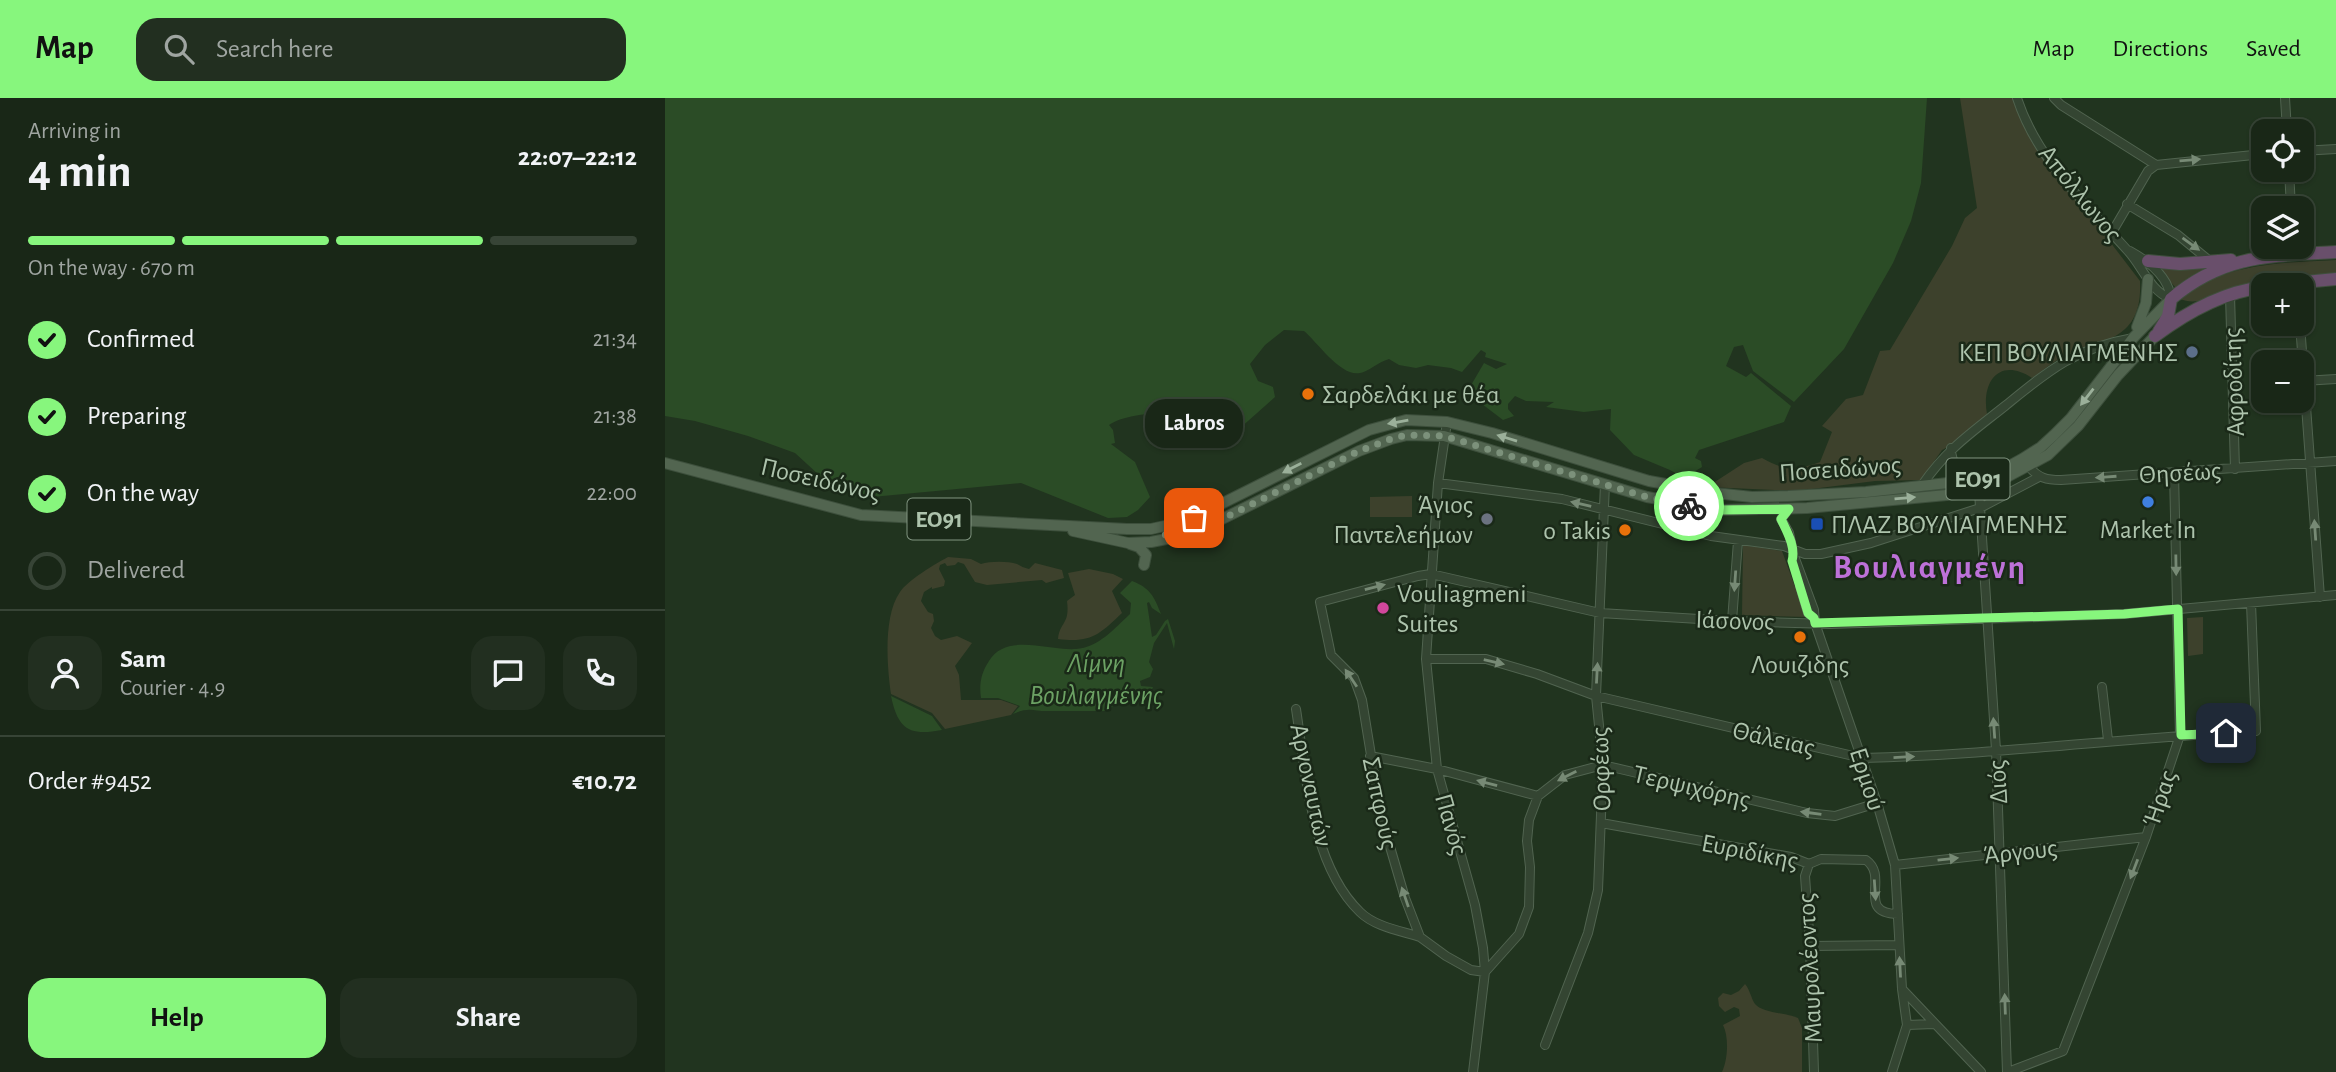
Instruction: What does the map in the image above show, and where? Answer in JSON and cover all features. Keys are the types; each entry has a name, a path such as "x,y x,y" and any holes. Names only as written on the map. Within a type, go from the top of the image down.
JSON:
{"highway":[{"name":"ΕΟ91","path":"2314,252 2336,252"},
{"path":"2148,261 2180,264 2249,259"},
{"name":"ΕΟ91","path":"2171,299 2201,278 2249,259"},
{"path":"2314,281 2336,279"},
{"name":"ΕΟ91","path":"2210,302 2251,290"},
{"path":"2155,336 2168,316 2171,299 2187,304 2210,302"},
{"name":"Ποσειδώνος","path":"2155,336 2210,302"}],"main road":[{"path":"2133,338 2146,303 2148,279"},
{"name":"Ποσειδώνος","path":"665,463 849,513 876,517 1139,529 1166,526 1194,518 1369,430 1406,419 1447,422 1660,484 1739,496 1866,492 1975,480 2002,470 2041,447 2070,418 2133,338 2171,299"},
{"name":"Ποσειδώνος","path":"1053,526 1096,538 1128,543 1165,540 1201,530 1375,444 1407,435 1444,436 1669,502 1710,508 1789,509 1979,492 2048,456 2070,435 2155,336"},
{"path":"1165,540 1166,526"},
{"path":"1128,543 1146,555 1144,565"}],"street":[{"name":"Απόλλωνος","path":"2017,98 2041,148 2068,186 2127,250"},
{"path":"2054,98 2068,110 2156,164"},
{"path":"2285,98 2286,119"},
{"path":"2314,150 2336,149"},
{"path":"2112,234 2127,204 2148,171 2156,164 2251,155"},
{"path":"2127,204 2178,235 2211,262"},
{"path":"2127,250 2148,261 2169,287 2171,299"},
{"path":"2127,250 2148,279 2171,299"},
{"name":"Αφροδίτης","path":"2230,296 2235,469"},
{"path":"1922,485 1951,448 2038,378 2057,365 2114,341 2133,338"},
{"path":"2314,380 2336,379"},
{"path":"2306,413 2320,597"},
{"path":"1431,574 1438,483 1447,422"},
{"path":"1951,448 1956,468 1975,480"},
{"name":"Θησέως","path":"2039,477 2061,480 2336,461"},
{"path":"1438,483 1562,499 1682,530 1738,541 1792,547 1805,554 1844,551 1980,508 2039,477 2029,467"},
{"name":"Ήρας","path":"2008,1072 2063,1051 2146,837 2181,735 2174,472"},
{"name":"Ορφέως","path":"1545,1045 1594,910 1598,890 1603,765 1596,696 1605,484"},
{"name":"Διός","path":"1979,492 1996,751 2008,1072"},
{"name":"Ερμού","path":"1788,496 1786,529 1895,865 1902,989 1907,1025"},
{"path":"1732,621 1738,541"},
{"name":"Ιάσονος","path":"1431,574 1600,613 1732,621 2124,614 2336,595"},
{"name":"Σαπφούς","path":"1420,937 1405,898 1381,816 1362,700 1354,678 1331,655 1319,602 1431,574"},
{"name":"Πανός","path":"1431,574 1426,659 1437,769 1475,905 1485,972 1473,1072"},
{"name":"Θάλειας","path":"1426,659 1486,659 1596,696 1862,758 1996,751 2108,740 2256,731 2251,603"},
{"path":"2102,687 2108,740"},
{"name":"Αργοναυτών","path":"1296,709 1306,779 1319,839 1337,881 1361,913 1379,923 1420,937"},
{"path":"1370,756 1437,769 1538,796 1529,820 1527,841 1530,867 1529,907 1518,934 1485,972 1471,970 1420,937"},
{"name":"Τερψιχόρης","path":"1538,796 1565,775 1603,765 1807,814 1835,816 1877,803"},
{"name":"Ευριδίκης","path":"1601,823 1791,857 1809,864 1821,859 1865,860 1874,870 1876,905 1879,910 1882,913 1898,914"},
{"name":"Άργους","path":"1895,865 2146,837"},
{"name":"Μαυρολέοντος","path":"1809,864 1805,876 1814,1072"},
{"path":"1810,946 1899,945"},
{"path":"1902,989 1981,1072"},
{"path":"1892,1072 1907,1025 1934,1024"}],"shaded area":[{"path":"1960,98 2013,98 2016,109 2045,157 2140,281 2135,316 2117,335 2059,359 2032,378 2011,370 2002,371 1995,376 1987,392 1987,414 1958,442 1942,450 1921,480 1875,481 1796,491 1707,487 1744,463 1762,458 1790,468 1820,462 1832,432 1822,426 1846,399 1863,395 1880,351 1890,350 1952,246 1965,218 1977,208"},
{"path":"2336,260 2336,275 2251,273 2251,284 2202,300 2180,299 2197,287 2234,271 2275,264"},
{"path":"2154,264 2203,267 2204,272 2176,288"},
{"path":"1412,496 1412,517 1370,517 1370,497"},
{"path":"1743,545 1782,551 1806,617 1742,615"},
{"path":"948,557 971,559 981,564 1009,562 1029,569 1035,563 1062,570 1064,578 1046,583 1042,580 987,585 975,582 964,564 958,562 955,565 940,565 944,586 932,587 924,592 921,601 928,612 933,614 931,628 935,636 941,640 957,636 972,643 955,666 959,675 961,700 1001,700 1018,706 1011,715 945,729 932,713 891,694 888,642 891,614 900,592 915,577"},
{"path":"1089,569 1123,579 1112,591 1122,613 1094,636 1079,640 1058,639 1067,615 1067,601 1075,595 1068,573"},
{"path":"2203,617 2203,654 2188,656 2187,618"},
{"path":"1745,984 1758,1007 1798,1018 1802,1028 1802,1072 1722,1072 1727,1048 1723,1025 1740,1016 1739,1009 1734,1007 1725,1012 1719,1006 1718,998 1723,993 1731,995 1739,991"}],"water":[{"path":"665,98 1927,98 1921,183 1911,221 1893,263 1844,349 1794,402 1753,371 1743,345 1734,347 1726,366 1746,377 1751,373 1791,406 1784,422 1699,450 1695,458 1701,461 1702,467 1684,478 1634,455 1610,430 1611,409 1584,412 1546,407 1554,402 1526,401 1515,396 1508,404 1508,409 1514,416 1503,420 1482,404 1470,387 1484,363 1496,369 1507,364 1485,357 1486,353 1481,350 1462,372 1428,365 1416,368 1399,365 1389,359 1363,372 1353,373 1338,365 1304,331 1284,330 1265,345 1250,364 1258,381 1273,387 1275,397 1239,429 1212,425 1202,417 1195,403 1188,400 1182,413 1144,414 1124,418 1109,425 1113,430 1115,443 1111,444 1135,462 1150,497 1127,517 1108,518 1021,483 872,497 830,485 795,453 748,436 695,421 665,416"},
{"name":"Λίμνη Βουλιαγμένης","path":"1132,581 1151,593 1161,614 1147,603 1152,637 1168,619 1175,641 1174,649 1167,623 1154,643 1149,662 1153,669 1150,677 1140,681 1141,686 1153,687 1149,697 1129,698 1126,704 1113,706 1107,711 1028,710 1013,714 1020,706 998,698 981,698 984,670 997,652 1006,647 1029,645 1076,649 1092,645 1106,636 1130,614 1131,603 1120,593"},
{"path":"891,696 932,716 942,730 922,732 907,728 897,716"}],"way so far":[{"path":"1194,518 1166,526 1165,540 1192,534 1359,451 1407,435 1444,436 1647,497 1689,506"}],"place":[{"name":"ΚΕΠ ΒΟΥΛΙΑΓΜΕΝΗΣ","path":"2192,352"},
{"name":"Σαρδελάκι με θέα","path":"1308,394"},
{"name":"Market In","path":"2148,502"},
{"name":"Labros","path":"1194,518"},
{"name":"Άγιος Παντελεήμων","path":"1487,519"},
{"name":"ΠΛΑΖ ΒΟΥΛΙΑΓΜΕΝΗΣ","path":"1817,524"},
{"name":"o Takis","path":"1625,530"},
{"name":"Vouliagmeni Suites","path":"1383,608"},
{"name":"Λουιζιδης","path":"1800,637"}],"district":[{"name":"Βουλιαγμένη","path":"1930,566"}],"route":[{"path":"1689,506 1720,510 1789,509 1781,519 1789,533 1794,556 1792,561 1808,613 1815,623 2124,614 2178,609 2181,735 2226,733"}]}
